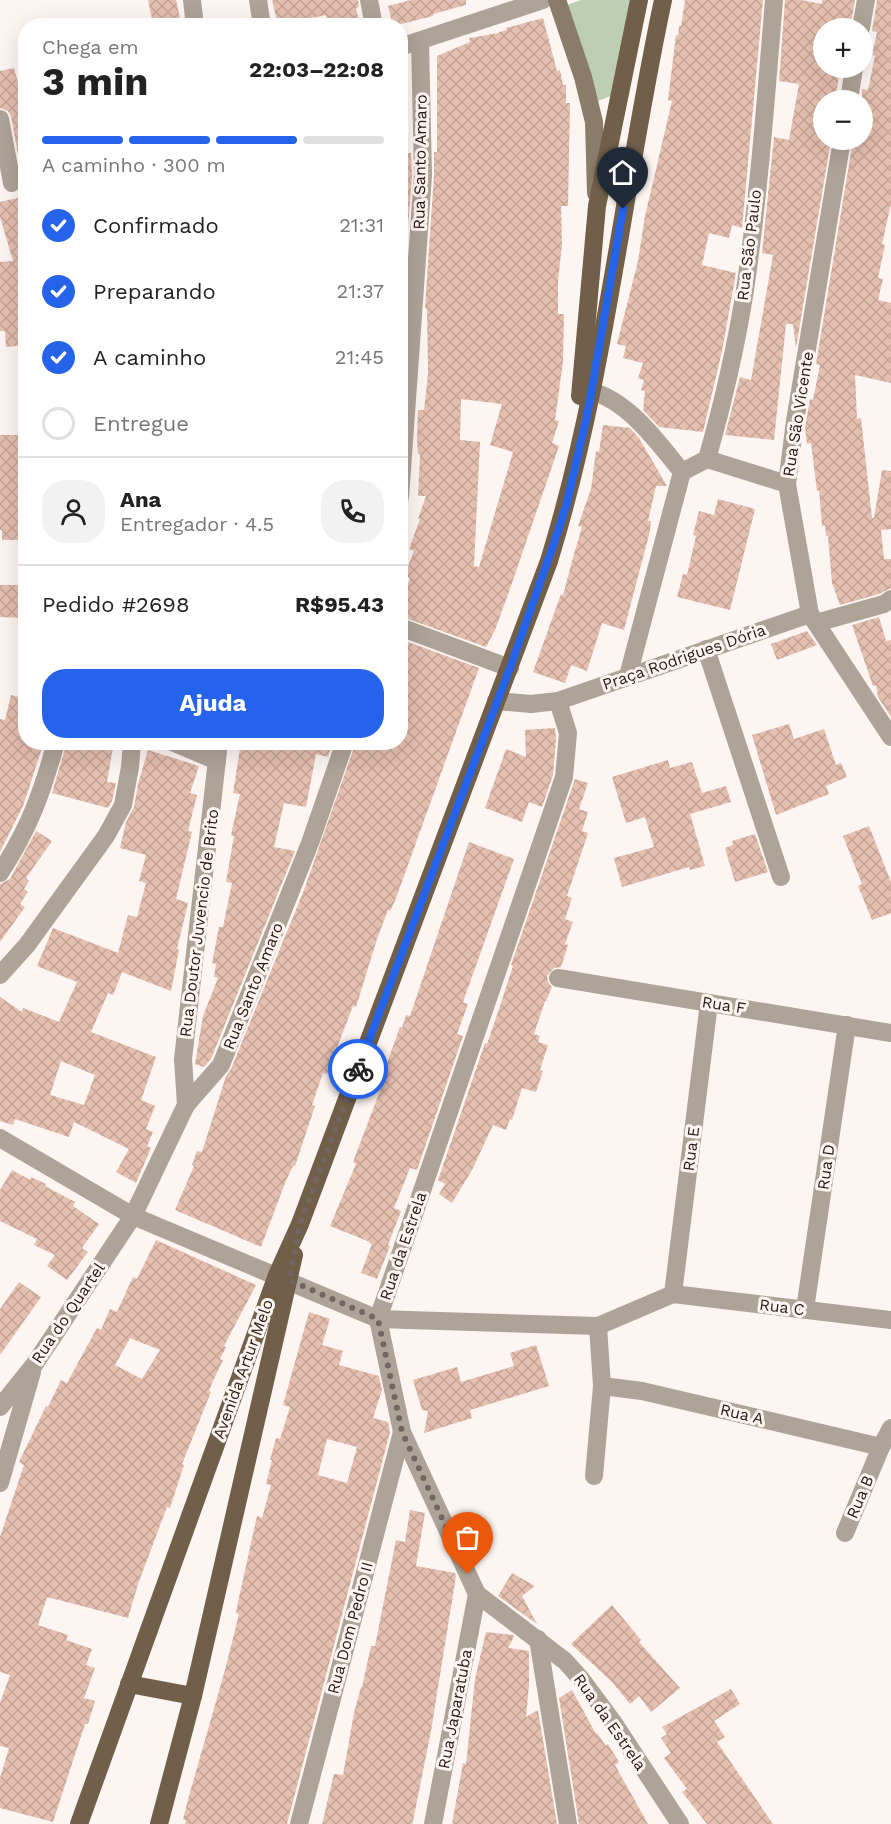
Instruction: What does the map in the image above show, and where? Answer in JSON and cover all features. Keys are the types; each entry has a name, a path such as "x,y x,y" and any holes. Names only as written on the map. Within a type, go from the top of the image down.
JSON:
{"main road":[{"path":"586,390 597,207 639,0"},
{"path":"586,390 663,0"},
{"path":"617,114 639,118"},
{"name":"Avenida Artur Melo","path":"79,1824 129,1684 283,1278 300,1224 549,561 579,452 586,390"},
{"name":"Avenida Artur Melo","path":"159,1824 193,1696 283,1278"},
{"path":"129,1684 193,1696"}],"street":[{"path":"192,0 194,18"},
{"path":"258,0 261,18"},
{"path":"369,0 372,18"},
{"path":"408,45 543,0"},
{"path":"557,0 583,77 594,122 597,207"},
{"name":"Rua São Paulo","path":"707,459 726,389 745,290 774,0"},
{"path":"863,18 866,0"},
{"name":"Rua Santo Amaro","path":"408,385 423,175 420,41"},
{"path":"0,119 12,182"},
{"name":"Rua São Vicente","path":"840,150 795,421 787,484 813,618 891,737"},
{"path":"586,390 612,400 634,418 658,442 682,472"},
{"path":"628,676 682,472 707,459 787,484"},
{"name":"Praça Rodrigues Dória","path":"496,701 531,704 558,701 706,649 813,618 884,604 891,598"},
{"path":"408,630 510,668"},
{"path":"706,649 781,877"},
{"name":"Rua da Estrela","path":"558,701 568,733 564,777 378,1319 402,1432 477,1594 565,1661 582,1680 613,1722 680,1824"},
{"path":"0,873 19,845 42,794 54,750"},
{"path":"0,975 27,945 106,836 123,805 131,750"},
{"name":"Rua Santo Amaro","path":"133,1216 186,1105 221,1065 310,843 342,750"},
{"name":"Rua Doutor Juvencio de Brito","path":"186,1105 183,1059 218,752"},
{"name":"Rua F","path":"558,978 891,1033"},
{"name":"Rua E","path":"673,1294 709,1003"},
{"name":"Rua D","path":"805,1310 847,1025"},
{"path":"0,1138 133,1216 378,1319 598,1326 673,1294"},
{"name":"Rua do Quartel","path":"0,1407 34,1365 133,1216"},
{"name":"Rua C","path":"673,1294 891,1320"},
{"path":"594,1476 602,1386 598,1326"},
{"path":"0,1483 34,1365"},
{"name":"Rua A","path":"602,1386 642,1391 881,1447"},
{"name":"Rua B","path":"846,1533 891,1428"},
{"name":"Rua Dom Pedro II","path":"298,1824 402,1432"},
{"name":"Rua Japaratuba","path":"433,1824 477,1594"},
{"path":"538,1639 568,1824"}],"green space":[{"path":"581,0 631,0 611,96 598,101 567,5"}],"building":[{"path":"148,0 176,0 180,18 152,18"},
{"path":"272,0 358,0 359,7 356,8 358,18 327,18 326,15 312,18 276,18"},
{"path":"411,0 466,0 466,5 408,22 408,18 391,18 388,6"},
{"path":"685,0 763,0 742,228 732,225 729,238 709,233 702,265 736,273 722,351 703,432 659,427 643,410 645,391 641,390 644,380 638,378 643,363 623,358 626,346 617,344 638,261 645,216 672,101 668,100 676,35 678,36 679,26 681,26"},
{"path":"785,0 822,4 822,0 855,0 852,18 813,18 813,78 839,78 837,90 813,90 813,150 829,150 796,348 793,324 786,324 774,440 725,435 740,377 751,380 773,255 762,253 774,137 789,140 799,84 779,81"},
{"path":"877,0 891,0 891,204 882,244 885,245 878,278 883,279 878,300 891,303 891,383 855,375 857,419 861,418 872,518 874,518 882,470 891,471 891,529 881,530 884,559 891,559 891,588 879,594 840,605 832,583 828,536 826,536 825,525 822,526 811,443 807,444 805,428 810,399 813,400 820,365 816,364 851,150 873,150 873,90 868,90 870,78 873,78 875,56 873,50 877,32 873,31"},
{"path":"543,18 557,71 560,70 563,85 566,85 566,103 570,103 568,206 561,206 562,244 558,282 558,314 564,314 563,362 555,420 559,421 552,443 559,446 510,589 495,630 486,647 408,619 410,578 408,577 408,566 414,551 409,549 426,496 418,496 420,454 418,454 417,439 418,410 424,410 428,374 427,310 425,307 434,152 437,152 437,56 470,42 469,38 507,30 506,28","holes":["461,399 502,404 490,445 513,452 479,567 474,566 480,442 460,440"]},
{"path":"14,68 18,83 18,155 11,116 8,111 0,108 0,71"},
{"path":"408,153 411,153 412,175 408,227"},
{"path":"18,198 18,346 6,347 5,331 0,331 0,262 13,261 0,217 0,202"},
{"path":"603,425 630,428 639,438 667,486 656,486 648,521 651,521 650,531 624,630 602,623 587,671 571,665 565,683 533,672 561,594 563,595 582,527 578,526 591,489 596,451 599,452"},
{"path":"0,435 18,435 18,540 2,540 2,530 0,530"},
{"path":"718,499 755,509 730,610 677,597 683,574 687,575 699,511 714,515"},
{"path":"0,585 18,585 18,618 0,617"},
{"path":"879,617 886,641 891,640 891,717 878,697 876,685 873,686 852,625"},
{"path":"807,631 817,645 777,660 771,644"},
{"path":"408,642 479,668 395,901 390,911 388,910 377,939 356,1007 353,1006 327,1074 323,1073 312,1105 315,1106 295,1166 285,1183 261,1247 175,1210 194,1166 192,1165 197,1151 202,1152 226,1076 231,1069 304,890 353,750 408,750"},
{"path":"11,695 18,697 18,750 41,750 23,806 0,852 0,719 5,720"},
{"path":"789,724 794,739 824,729 836,765 841,763 847,777 826,786 829,794 776,815 752,735"},
{"path":"555,728 553,775 542,807 529,802 522,822 485,808 506,749 526,757 525,730"},
{"path":"65,750 113,750 107,782 116,783 108,808 52,793"},
{"path":"148,750 199,766 190,793 197,795 188,831 192,832 176,899 188,903 177,949 179,950 171,991 122,972 113,995 108,993 91,1032 156,1057 141,1100 155,1106 146,1129 153,1132 147,1146 151,1148 136,1183 116,1172 129,1149 74,1122 69,1137 15,1119 13,1125 0,1121 0,997 22,1012 23,1008 59,1022 77,982 37,966 53,928 118,953 128,915 137,917 146,883 139,881 146,855 120,848 126,822 134,807","holes":["61,1061 95,1075 84,1105 50,1095"]},
{"path":"240,750 330,750 328,757 316,754 306,807 284,803 274,847 295,851 211,1059 204,1067 195,1064 203,1016 218,978 214,977 216,964 212,963 219,927 223,927 232,883 226,882 234,836 231,835 240,794 233,793"},
{"path":"668,760 670,768 692,762 702,793 726,786 731,802 690,814 705,866 690,870 689,867 622,887 614,858 654,847 645,817 626,823 612,777"},
{"path":"575,779 588,783 579,809 588,812 582,831 588,833 567,896 572,898 565,919 573,922 565,944 568,945 561,967 554,968 547,976 552,987 534,1034 540,1036 538,1042 548,1045 540,1070 543,1071 536,1092 522,1088 512,1120 510,1119 506,1130 493,1125 472,1170 452,1203 439,1194 445,1184 438,1180 499,1009 513,966 511,965"},
{"path":"869,826 891,882 891,913 872,920 858,886 862,884 843,836"},
{"path":"36,831 52,841 26,878 29,881 24,889 28,892 20,904 25,907 0,942 0,884 10,879"},
{"path":"755,834 768,872 735,882 725,848 733,845 732,841"},
{"path":"469,842 514,859 463,1002 468,1004 457,1034 463,1036 417,1170 410,1168 394,1208 401,1211 377,1279 361,1273 372,1244 330,1226 356,1164 353,1162 386,1075 383,1074 400,1027 402,1028 406,1015 410,1016"},
{"path":"12,1170 30,1180 31,1177 46,1184 45,1186 75,1202 73,1206 99,1224 82,1248 88,1252 67,1280 47,1266 55,1255 34,1245 37,1239 0,1221 0,1190"},
{"path":"156,1240 256,1285 224,1346 226,1347 220,1359 223,1360 182,1464 184,1465 170,1508 167,1507 138,1584 128,1618 47,1597 38,1625 68,1635 66,1640 92,1649 86,1665 95,1668 84,1698 95,1701 88,1724 85,1724 53,1822 0,1808 0,1778 9,1748 0,1746 0,1703 10,1675 0,1672 0,1537 24,1465 19,1462 46,1406 48,1407 61,1380 67,1383 97,1328 101,1330 110,1309 117,1312 133,1277 137,1279","holes":["130,1338 160,1350 142,1379 115,1365"]},
{"path":"19,1282 41,1297 0,1355 0,1309"},
{"path":"309,1312 330,1319 322,1345 343,1351 339,1365 379,1376 382,1390 373,1418 388,1422 390,1432 287,1824 185,1824 186,1820 183,1819 239,1614 236,1613 238,1602 257,1516 262,1518 271,1485 266,1484 272,1460 270,1460 276,1438 280,1439 290,1407 283,1405","holes":["327,1439 357,1447 347,1483 318,1475"]},
{"path":"536,1345 549,1386 470,1410 472,1418 424,1433 428,1411 422,1410 413,1380 457,1367 461,1382 514,1366 510,1353"},
{"path":"410,1510 425,1513 416,1566 455,1573 456,1576 431,1731 413,1821 412,1824 322,1824 334,1774 343,1775 354,1713 371,1646 375,1646 396,1540 405,1542"},
{"path":"512,1573 535,1586 522,1596 537,1624 498,1596"},
{"path":"612,1605 641,1640 639,1642 680,1688 651,1712 639,1696 630,1704 612,1682 571,1644"},
{"path":"486,1632 513,1635 508,1648 529,1651 526,1717 538,1710 557,1824 452,1824 463,1763 466,1764 475,1679"},
{"path":"731,1689 740,1704 714,1721 725,1737 717,1742 773,1824 707,1824 682,1792 687,1789 664,1758 671,1753 661,1738 667,1734 662,1727"},
{"path":"572,1690 596,1734 606,1746 608,1744 619,1762 615,1765 648,1824 579,1824 559,1698"}],"way so far":[{"path":"358,1069 300,1224 289,1280 378,1319 402,1432 468,1574"}],"route":[{"path":"358,1069 510,668 549,561 566,506 588,411 623,209"}]}
